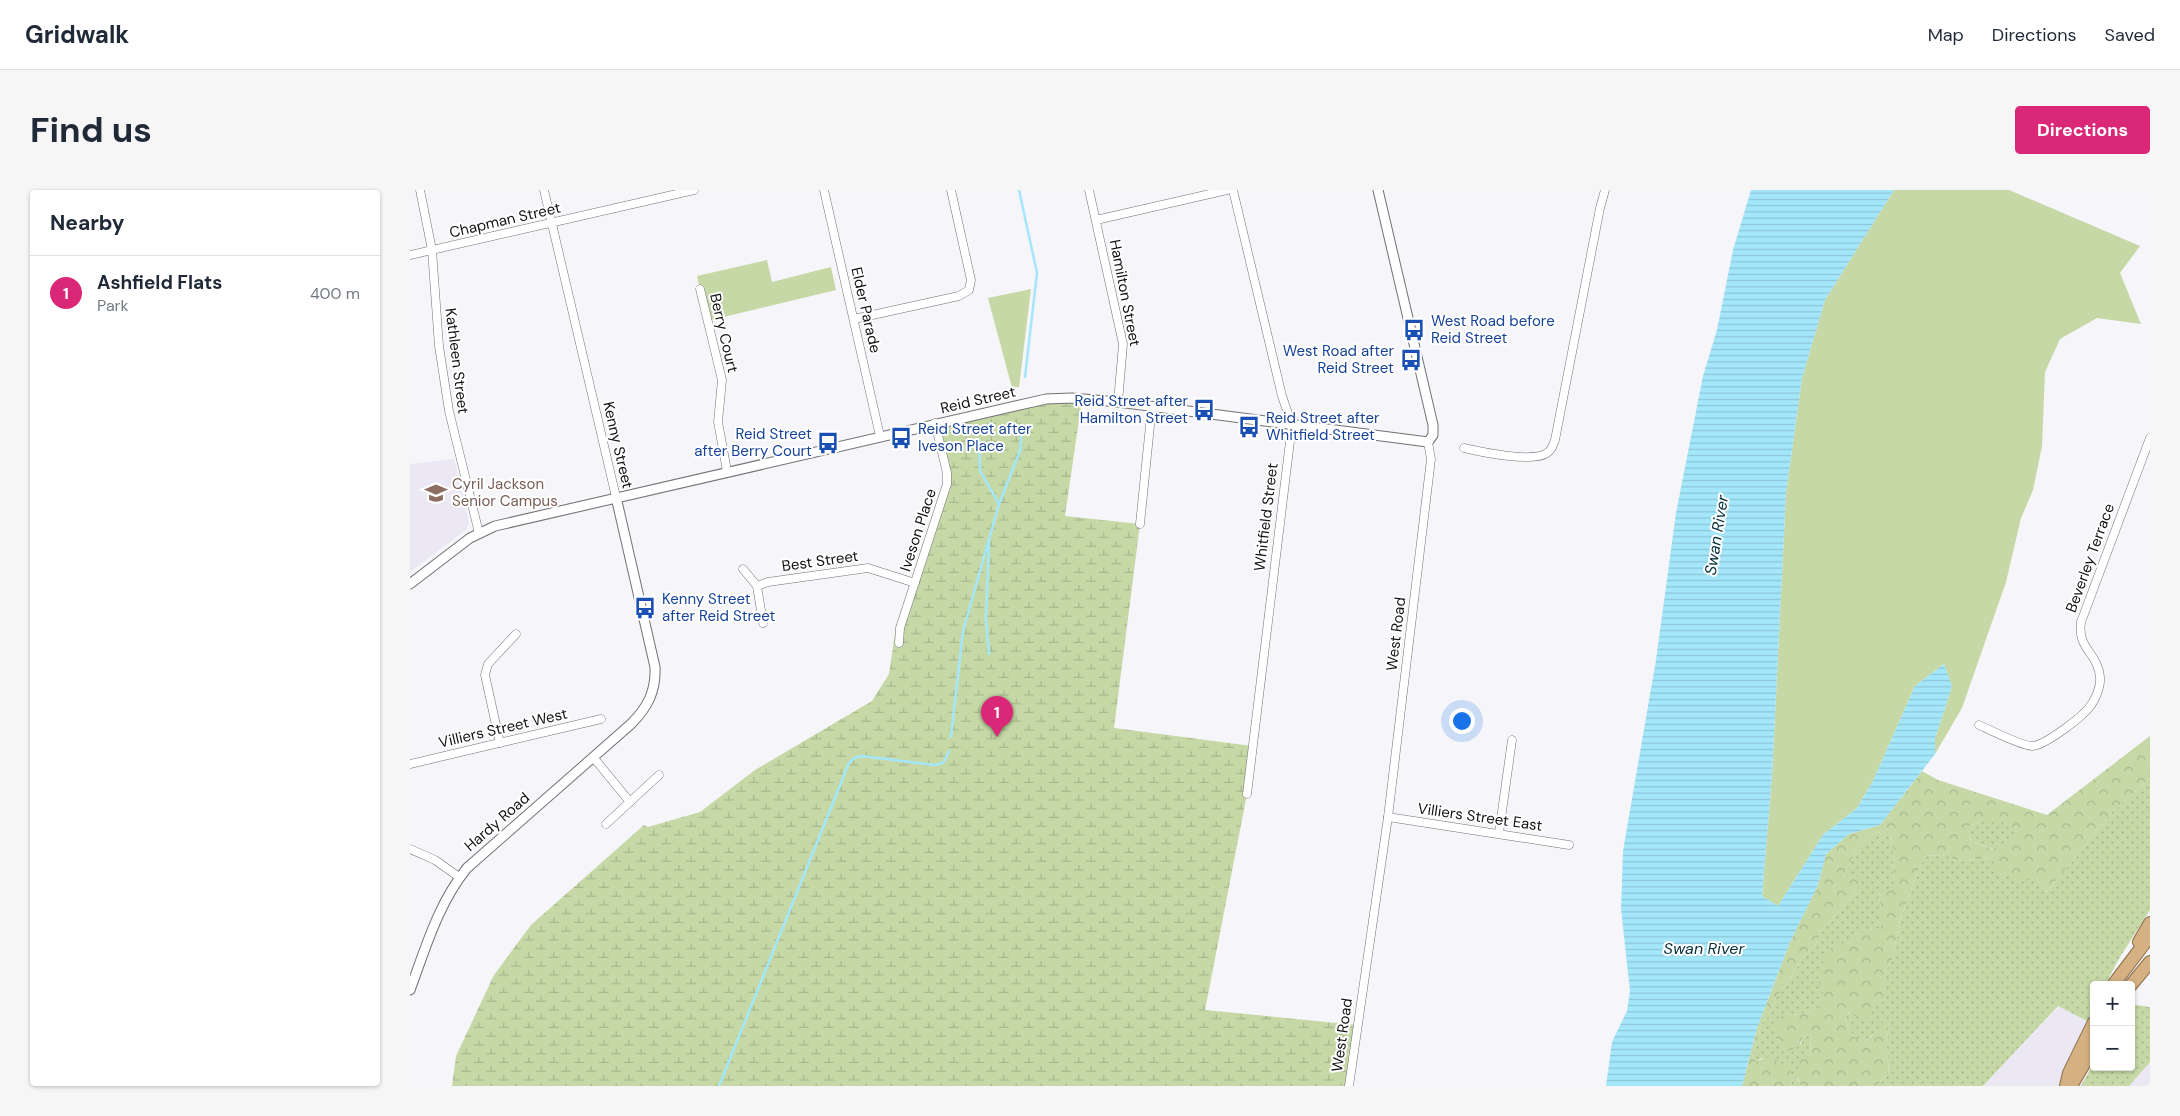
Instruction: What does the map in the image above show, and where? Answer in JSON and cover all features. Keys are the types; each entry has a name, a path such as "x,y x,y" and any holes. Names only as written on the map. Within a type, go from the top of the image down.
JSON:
{"highway":[{"path":"2116,981 2150,923"},
{"path":"2127,964 2150,936"},
{"path":"2134,981 2150,962"},
{"path":"2066,1086 2069,1073 2092,1026"},
{"path":"2071,1086 2090,1054"}],"street":[{"name":"Kathleen Street","path":"420,190 432,250 439,346 446,393 458,452 479,533"},
{"name":"Kenny Street","path":"544,190 655,667 654,686 647,706"},
{"name":"Chapman Street","path":"410,255 551,224 668,193 694,190"},
{"name":"Elder Parade","path":"824,190 880,436"},
{"path":"854,319 959,296 969,290 971,280 951,190"},
{"name":"Hamilton Street","path":"1089,190 1123,344 1118,402"},
{"path":"1096,220 1227,190"},
{"name":"Whitfield Street","path":"1234,190 1282,396 1292,425 1247,794"},
{"name":"West Road","path":"1349,1086 1388,817 1431,459 1428,442 1433,435 1433,425 1378,190"},
{"path":"1464,448 1535,457 1548,453 1552,448 1598,215 1605,190"},
{"name":"Berry Court","path":"700,289 722,380 718,422 727,471"},
{"name":"Reid Street","path":"410,584 479,533 506,523 1046,399 1072,398 1118,402 1428,442"},
{"path":"1140,524 1152,406"},
{"name":"Iveson Place","path":"899,643 900,628 947,478 935,423"},
{"name":"Beverley Terrace","path":"1979,725 2031,746 2042,744 2088,709 2096,698 2100,679 2094,659 2084,645 2080,633 2081,622 2150,438"},
{"name":"Best Street","path":"757,586 768,582 868,568 915,583"},
{"path":"743,569 757,586 763,623"},
{"path":"500,743 485,675 488,664 516,634"},
{"name":"Hardy Road","path":"410,990 436,920 448,894 460,877 484,852 631,724 647,706"},
{"name":"Villiers Street West","path":"410,764 602,719"},
{"path":"1499,833 1512,740"},
{"path":"593,757 630,802"},
{"path":"606,824 659,776"},
{"name":"Villiers Street East","path":"1388,817 1569,845"},
{"path":"410,850 435,860 460,877"}],"shaded area":[{"name":"Cyril Jackson Senior Campus","path":"454,459 469,522 466,530 410,572 410,464"},
{"path":"2059,1006 2090,1023 2090,1065 2081,1086 1983,1086"},
{"path":"2150,1062 2150,1086 2129,1086"}],"green space":[{"path":"1894,190 2009,190 2140,246 2120,273 2141,324 2097,318 2060,339 2045,372 2042,446 2033,490 2021,518 2006,582 1962,708 1935,754 1935,739 1952,686 1944,664 1915,686 1873,781 1857,808 1823,835 1778,906 1762,896 1772,775 1786,493 1802,378 1825,300"},
{"path":"767,260 772,282 831,267 836,290 707,321 697,276"},
{"path":"1031,289 1019,387 1012,388 988,298"},
{"path":"1082,399 1065,516 1140,524 1114,728 1252,746 1247,794 1205,1010 1357,1025 1349,1086 452,1086 456,1056 494,975 531,925 644,825 648,827 700,812 755,770 872,701 889,674 896,627 944,490 945,473 933,424 1034,401"},
{"path":"2150,736 2150,778 2110,814 2047,892 2036,878 2020,882 2011,880 2009,870 2003,874 1995,868 1993,858 1952,861 1952,852 1926,856 1919,869 1900,920 1892,960 1885,972 1885,999 1874,1007 1870,1017 1859,1018 1850,1012 1846,1016 1851,1032 1863,1043 1871,1037 1884,1021 1889,1022 1886,1053 1889,1061 1888,1074 1876,1086 1801,1086 1797,1075 1798,1069 1802,1058 1811,1057 1810,1035 1803,1036 1796,1048 1782,1051 1774,1024 1783,1014 1808,1013 1814,1011 1822,1003 1823,995 1818,978 1822,964 1830,949 1835,942 1847,944 1854,937 1862,933 1881,928 1881,906 1878,894 1894,886 1893,849 1890,836 1877,832 1858,847 1843,877 1859,877 1861,883 1822,930 1815,946 1804,955 1789,981 1776,997 1772,1011 1762,1023 1752,1057 1756,1061 1769,1057 1789,1066 1793,1078 1791,1086 1742,1086 1757,1028 1790,942 1818,885 1826,854 1849,834 1880,825 1922,771 1938,780 2047,815","holes":["1981,822 2003,822 2017,830 2011,841 1993,849 1972,842 1969,836 1969,826"]},
{"path":"2150,778 2150,910 2107,981 2090,981 2090,1015 2087,1021 2058,1006 1983,1086 1876,1086 1888,1074 1889,1061 1886,1053 1889,1022 1863,1043 1851,1032 1846,1016 1854,1011 1874,1006 1885,999 1885,972 1892,960 1900,920 1919,869 1926,856 1952,852 1953,861 1993,858 2003,874 2009,869 2036,878 2047,892 2110,814"},
{"path":"1981,822 2003,822 2018,830 2012,841 1994,849 1972,842 1969,836 1968,826"},
{"path":"1877,832 1890,836 1893,849 1894,887 1878,894 1881,906 1881,928 1870,930 1853,939 1838,953 1818,978 1824,997 1819,1007 1808,1013 1783,1014 1801,1045 1803,1036 1810,1035 1811,1058 1797,1078 1801,1086 1791,1086 1793,1078 1762,1058 1756,1061 1752,1057 1762,1023 1772,1011 1776,997 1789,981 1804,955 1815,946 1822,930 1861,883 1843,877 1858,847"},
{"path":"2135,1005 2150,1007 2150,1062 2129,1086 2081,1086 2090,1069 2090,1071 2135,1071"}],"water":[{"name":"Swan River","path":"1751,190 1894,190 1825,300 1802,378 1786,493 1772,775 1762,896 1778,906 1823,835 1857,808 1873,781 1915,686 1944,664 1952,686 1935,739 1935,754 1880,825 1849,834 1826,854 1818,885 1790,942 1757,1028 1742,1086 1606,1086 1612,1042 1627,1011 1630,991 1621,909 1623,851 1656,660 1676,513 1703,376 1717,330 1733,250"}],"waterway":[{"path":"1019,190 1037,273 1025,377"},
{"path":"951,737 963,631 999,504 1020,451 1022,425"},
{"path":"979,446 980,471 999,504"},
{"path":"989,541 986,619 989,654"},
{"path":"719,1086 849,763 854,758 862,756 934,765 943,763 949,751"}],"place":[{"name":"West Road before Reid Street","path":"1414,330"},
{"name":"West Road after Reid Street","path":"1411,360"},
{"name":"Reid Street after Hamilton Street","path":"1204,410"},
{"name":"Reid Street after Whitfield Street","path":"1249,427"},
{"name":"Reid Street after Iveson Place","path":"901,438"},
{"name":"Reid Street after Berry Court","path":"828,443"},
{"name":"Cyril Jackson Senior Campus","path":"436,493"},
{"name":"Kenny Street after Reid Street","path":"645,608"},
{"name":"Ashfield Flats","path":"997,737"}]}
